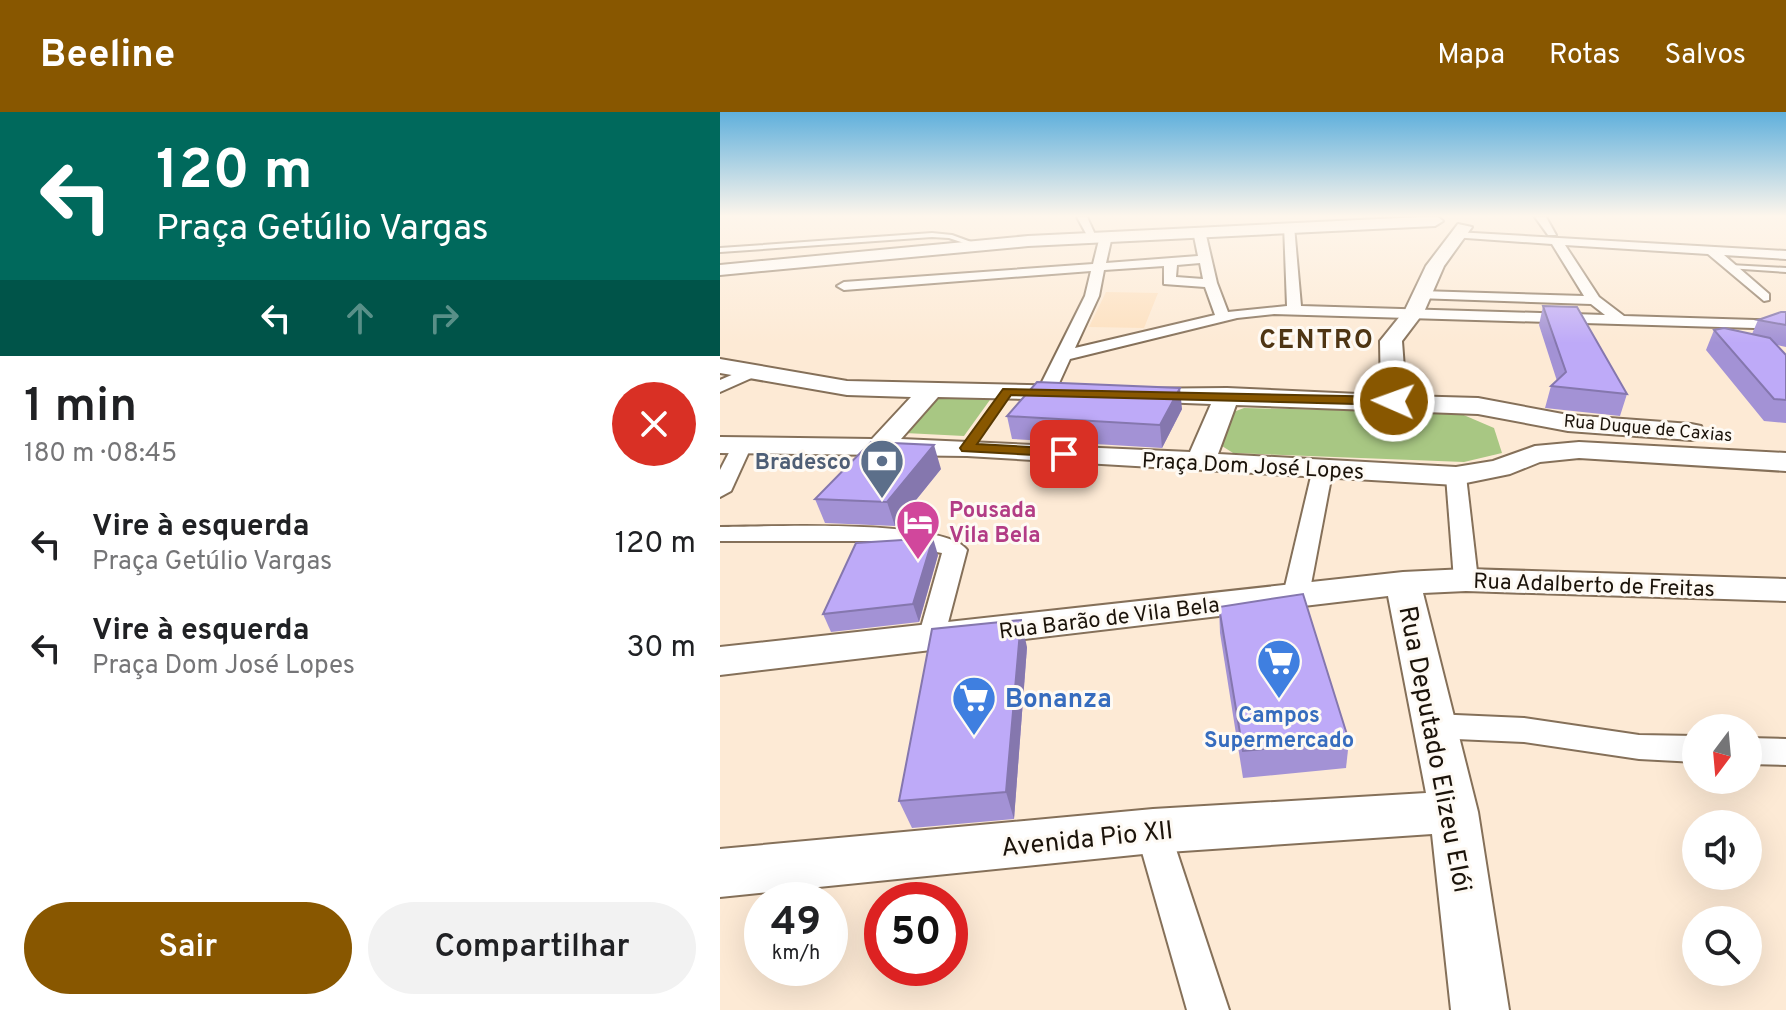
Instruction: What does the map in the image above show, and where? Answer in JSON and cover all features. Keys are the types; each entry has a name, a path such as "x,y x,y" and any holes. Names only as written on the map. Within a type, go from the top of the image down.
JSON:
{"main road":[{"path":"720,270 840,259"},
{"path":"1394,401 1391,341 1417,303 1437,259"},
{"path":"720,366 822,386 1394,401 1510,411 1533,432 1535,454"},
{"path":"881,445 930,391"},
{"path":"980,429 1007,391"},
{"path":"1201,460 1227,395"},
{"name":"Rua Duque de Caxias","path":"1510,411 1568,423 1786,439"},
{"name":"Praça Dom José Lopes","path":"731,445 881,445 980,429 1201,460 1456,476 1500,468 1535,454"},
{"name":"Rua Duque de Caxias","path":"1535,454 1618,451 1786,462"},
{"name":"Rua Adalberto de Freitas","path":"1403,583 1466,580 1786,590"},
{"name":"Rua Barão de Vila Bela","path":"720,661 1403,583"},
{"name":"Rua Deputado Elizeu Elói","path":"1403,583 1454,812 1480,1010"},
{"name":"Avenida Pio XII","path":"720,873 1153,831 1454,812"}],"street":[{"path":"1046,392 1101,268 1100,259"},
{"path":"844,286 1206,259 1210,283 1223,317"},
{"path":"1290,259 1294,310"},
{"path":"1568,259 1594,300 1616,318 1721,341"},
{"path":"1721,259 1764,297"},
{"path":"1171,263 1169,281 1210,283"},
{"path":"1062,356 1255,311 1417,303 1594,300"},
{"path":"1417,303 1616,318 1786,325"},
{"path":"720,387 750,372"},
{"path":"720,491 731,445"},
{"path":"1296,595 1323,468"},
{"path":"1456,476 1466,580"},
{"path":"720,534 896,536 926,540 955,550 931,638"},
{"path":"1433,726 1524,730 1639,747 1682,749"},
{"path":"1762,751 1786,752"},
{"path":"1153,831 1208,1010"}],"lane":[{"path":"1730,267 1786,270"}],"shaded area":[{"path":"1106,292 1158,293 1144,328 1089,327"}],"green space":[{"path":"936,397 992,397 964,436 905,433"},
{"path":"1244,408 1459,413 1494,428 1502,453 1464,462 1233,453 1222,446 1228,414"}],"building":[{"path":"1543,306 1577,307 1627,394 1551,386 1566,372"},
{"path":"1786,312 1786,325 1758,320"},
{"path":"1724,328 1770,338 1786,355 1786,400 1774,399 1714,330"},
{"path":"1037,382 1180,388 1160,425 1007,416"},
{"path":"871,442 934,445 887,502 815,499"},
{"path":"933,538 913,604 823,614 856,543"},
{"name":"Campos Supermercado","path":"1303,594 1349,741 1243,751 1219,607"},
{"name":"Bonanza","path":"1021,620 1006,792 899,801 932,629"}],"place":[{"name":"Bradesco","path":"882,500"},
{"name":"Pousada Vila Bela","path":"918,561"},
{"name":"Campos Supermercado","path":"1279,700"},
{"name":"Bonanza","path":"974,737"}],"district":[{"name":"CENTRO","path":"1317,339"}],"route":[{"path":"1064,454 967,448 1007,391 1394,401"}]}
